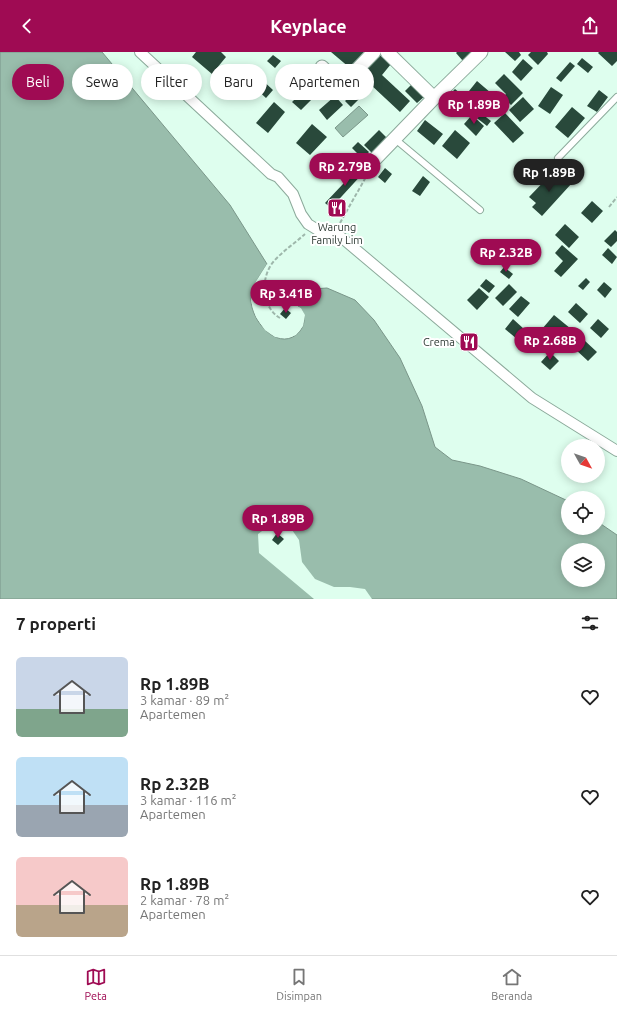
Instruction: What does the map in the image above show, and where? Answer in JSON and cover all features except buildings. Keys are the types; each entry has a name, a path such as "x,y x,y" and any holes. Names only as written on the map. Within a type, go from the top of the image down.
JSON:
{"street":[{"path":"140,52 270,174 278,177 293,194 301,214 308,224 322,232 335,232 532,398 617,452"},
{"path":"362,64 374,52"},
{"path":"387,52 434,98"},
{"path":"376,158 481,52"}],"lane":[{"path":"558,158 617,97"},
{"path":"394,139 480,210"}],"path":[{"path":"335,232 376,158"},
{"path":"609,207 617,197"},
{"path":"280,318 276,316 266,301 264,288 265,277 273,262 313,227"}],"shaded area":[{"path":"0,52 102,52 112,64 72,64 72,100 133,100 133,89 230,205 267,264 254,286 251,295 252,308 255,316 266,331 281,339 288,339 296,335 303,327 304,317 301,308 292,303 280,306 283,295 298,290 327,288 355,300 374,320 400,358 422,406 435,447 452,460 480,466 521,479 561,498 561,535 605,535 605,527 617,535 617,599 0,599"},
{"path":"359,106 368,115 343,137 335,128"}],"pier":[{"path":"267,264 268,265 255,287 253,301 258,316 266,329 276,335 286,336 295,333 301,325 303,316 299,309 291,305 280,308 278,307 282,294 296,289 298,290 283,296 280,306 291,303 301,308 305,315 303,326 296,335 287,338 275,337 265,330 256,317 251,301 253,286"},
{"path":"273,523 290,527 299,540 302,562 315,579 334,587 365,589 372,599 314,599 259,553 258,534"}],"place":[{"name":"Warung Family Lim","path":"337,208"},
{"name":"Crema","path":"469,342"}]}
